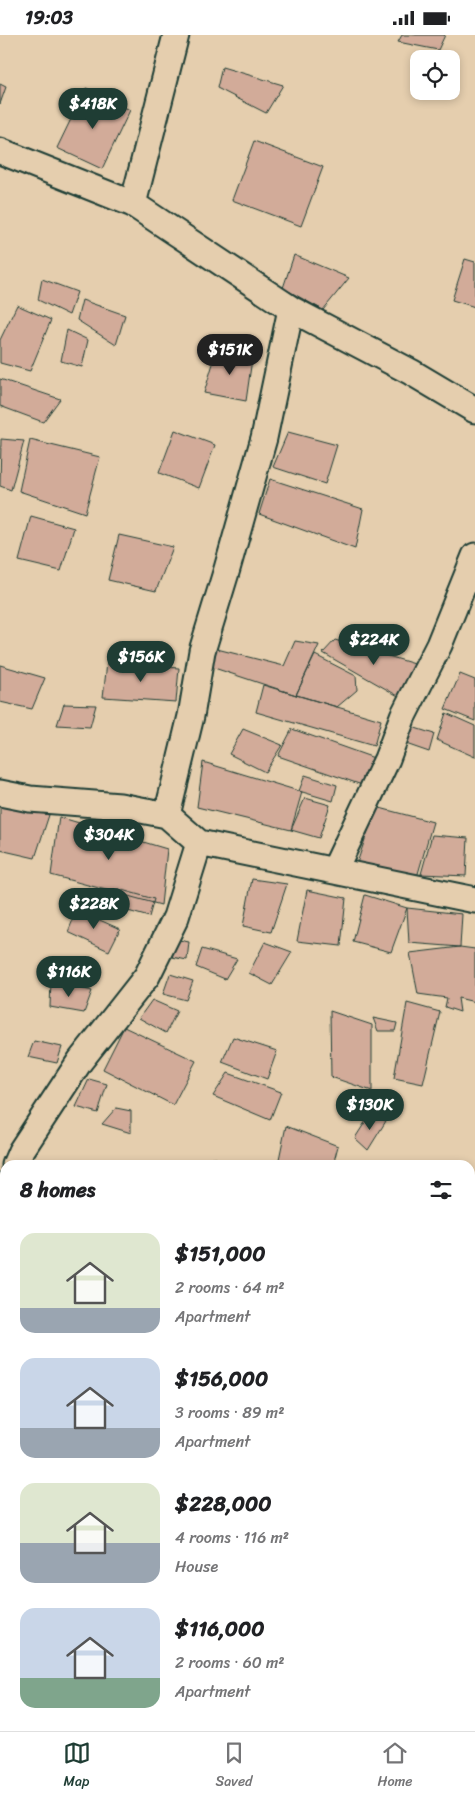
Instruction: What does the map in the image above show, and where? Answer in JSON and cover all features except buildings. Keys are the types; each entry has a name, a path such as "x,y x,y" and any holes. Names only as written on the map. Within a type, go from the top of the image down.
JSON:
{"street":[{"path":"133,204 176,35"},
{"path":"0,151 133,204 291,309 411,371 475,410"},
{"path":"167,815 191,716 202,651 264,438 291,309"},
{"path":"334,871 387,759 403,716 439,645 475,557"},
{"path":"0,793 30,799 120,806 167,815 199,843 475,900"},
{"path":"16,1160 80,1061 147,976 176,917 199,843"}]}
